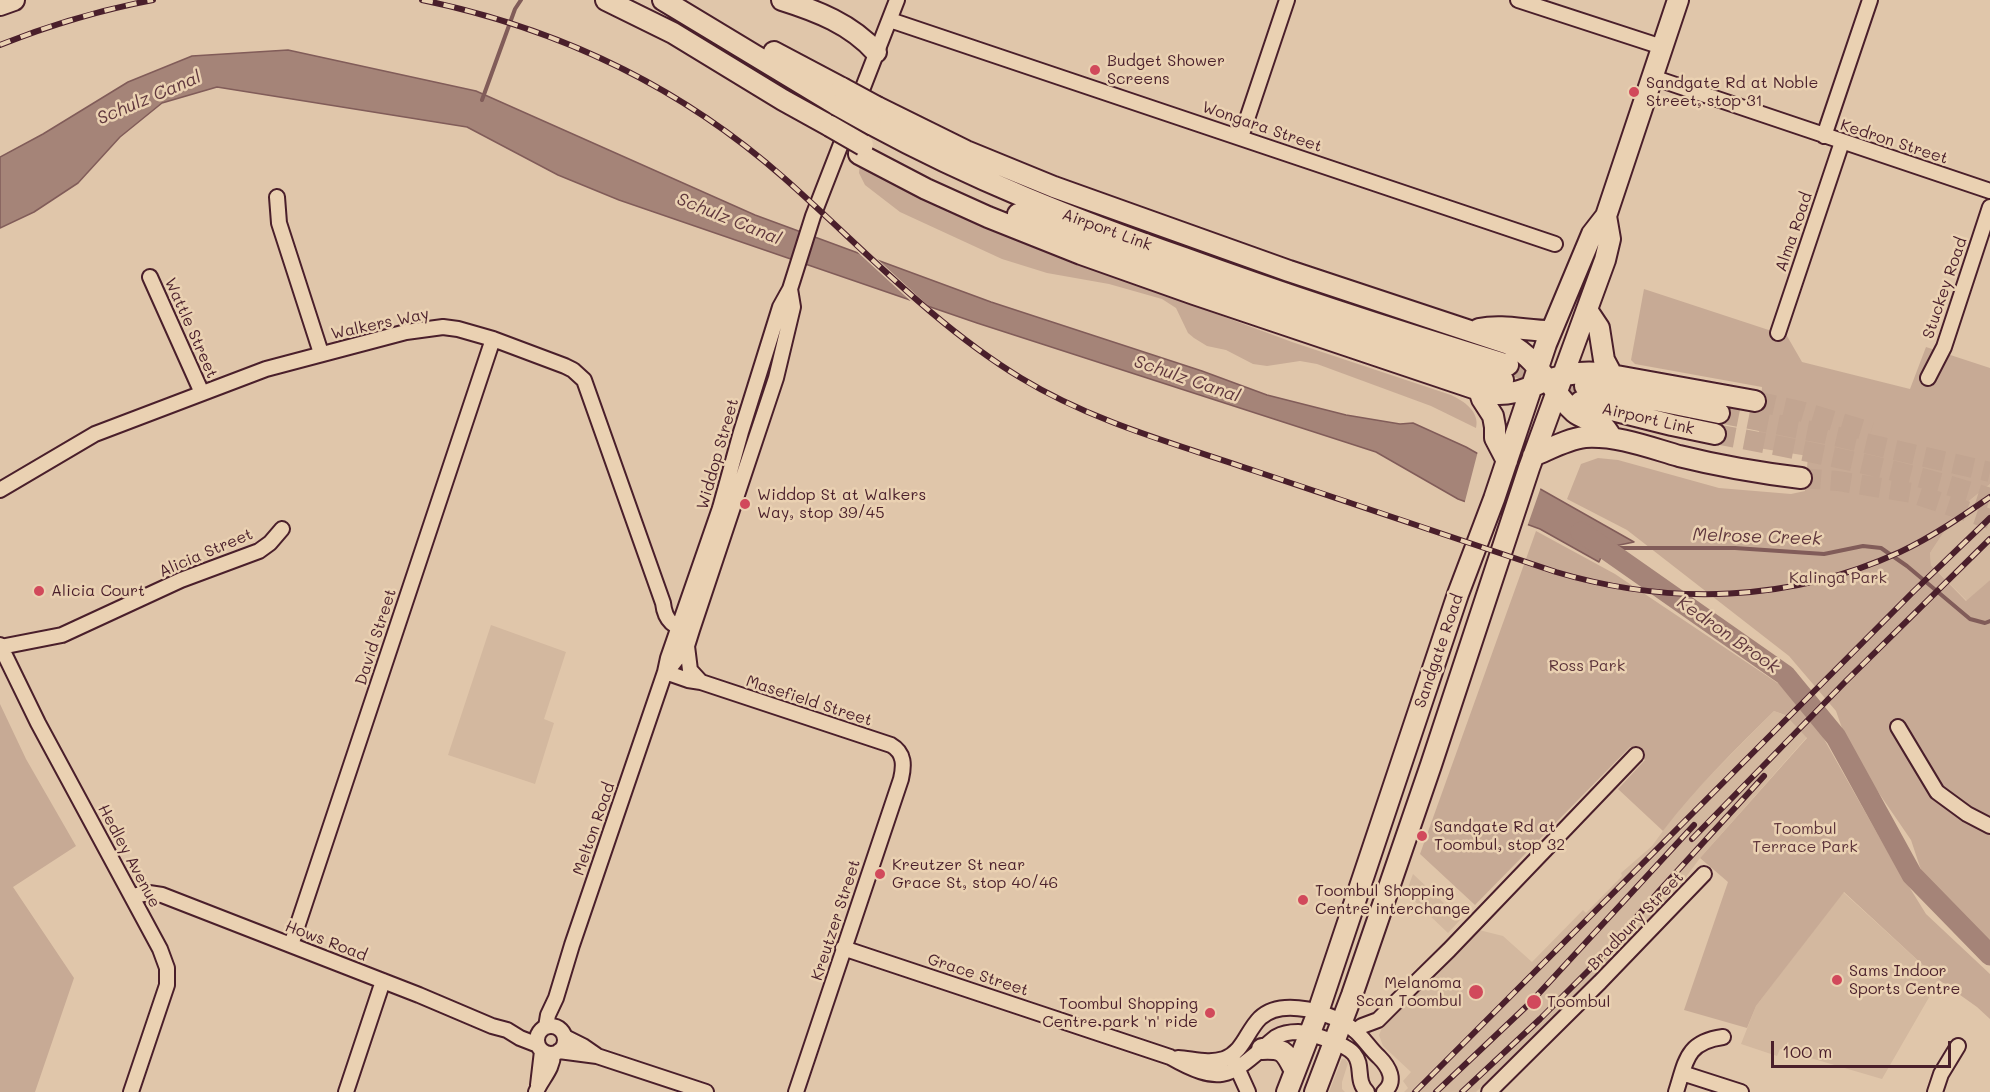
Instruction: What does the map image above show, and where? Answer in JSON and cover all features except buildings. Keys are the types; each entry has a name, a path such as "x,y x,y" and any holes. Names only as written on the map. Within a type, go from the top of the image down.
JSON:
{"highway":[{"path":"0,5 14,0"},
{"path":"606,0 673,33 926,189 988,217 1072,250 1194,294 1479,390 1504,395 1585,372 1755,401"},
{"name":"Airport Link","path":"663,0 731,40 874,115 905,142 1020,197 1085,223 1506,373 1294,313 1044,225 861,150"},
{"path":"782,0 830,17 864,39 876,52"},
{"name":"Sandgate Road","path":"1315,1092 1334,1042 1349,1026 1431,765 1531,462 1547,381 1551,331 1592,234 1606,216 1678,0"},
{"path":"874,115 940,139 1054,187 1278,268 1516,347 1526,354 1577,415 1604,426 1611,437"},
{"name":"Sandgate Road","path":"1287,1092 1318,1012 1458,594 1507,461 1547,381 1587,310 1610,239 1606,216"},
{"path":"1587,310 1599,328 1604,360 1612,375"},
{"path":"1471,331 1494,326 1551,331"},
{"path":"1479,390 1493,416 1496,427 1495,438 1507,461"},
{"name":"Airport Link","path":"1715,434 1672,425 1583,394 1719,413"},
{"path":"1531,462 1578,438 1611,437 1703,462 1801,478"},
{"path":"1262,1048 1278,1048 1283,1051 1295,1071"}],"street":[{"name":"Widdop Street","path":"686,629 684,612 720,508 780,307 790,289 808,230 897,0"},
{"path":"1241,137 1287,0"},
{"path":"1518,0 1662,47"},
{"path":"1824,136 1870,0"},
{"name":"Wongara Street","path":"890,20 1555,244"},
{"name":"Kedron Street","path":"1652,77 1990,191"},
{"name":"Alma Road","path":"1778,333 1842,142"},
{"path":"277,197 276,210 279,223 321,353"},
{"name":"Stuckey Road","path":"1928,378 1944,347 1990,207"},
{"path":"1976,250 1990,254"},
{"name":"Wattle Street","path":"150,277 202,393"},
{"name":"Widdop Street","path":"686,629 776,378 793,308 790,289"},
{"name":"Walkers Way","path":"0,489 95,434 266,369 406,332 443,327 458,329 493,339 565,366 584,380 663,603 664,614 669,622 686,629"},
{"name":"David Street","path":"291,945 493,339"},
{"name":"Alicia Street","path":"0,646 62,635 181,580 259,550 270,543 282,529"},
{"path":"663,603 675,611 684,612"},
{"name":"Melton Road","path":"665,672 687,646 686,629"},
{"name":"Melton Road","path":"537,1090 553,1062 550,1041 551,1005 556,998 668,658 686,629"},
{"name":"Hedley Avenue","path":"0,646 38,723 160,949 168,974 131,1092"},
{"path":"687,646 690,670 700,682"},
{"name":"Masefield Street","path":"665,672 891,745 898,750 902,758"},
{"path":"1899,727 1937,792 1967,814 1990,826"},
{"path":"1367,1046 1378,1020 1449,950 1636,755"},
{"name":"Kreutzer Street","path":"796,1092 901,779 902,758"},
{"name":"Bradbury Street","path":"1489,1092 1704,874"},
{"name":"Hows Road","path":"132,896 149,893 162,895 507,1030 520,1038 550,1041 706,1092"},
{"name":"Grace Street","path":"843,948 1170,1057 1192,1070 1204,1073 1218,1075 1282,1034 1300,1032 1310,1034 1334,1042 1354,1054 1358,1063 1360,1083 1367,1092"},
{"path":"346,1092 383,981"},
{"path":"1248,1092 1235,1062 1245,1041 1254,1025 1268,1013 1292,1007 1318,1012 1349,1026 1389,1069 1390,1083 1384,1092"},
{"path":"1349,1026 1362,1026 1378,1020"},
{"path":"1676,1092 1688,1054 1693,1048 1710,1039 1723,1037"},
{"path":"1935,1092 1941,1074 1958,1046"},
{"path":"1682,1073 1741,1092"}],"shaded area":[{"path":"1990,484 1990,580 1967,601 1931,565 1930,553 1959,509"},
{"path":"491,625 566,652 544,719 554,723 535,784 448,755"},
{"path":"1774,711 1784,715 1807,737 1623,948 1476,1092 1404,1092 1408,1088 1403,1081 1411,1072 1383,1046 1379,1035 1382,1028 1479,930 1503,936 1532,962 1583,910 1586,913 1622,876 1621,873 1652,846 1684,802"},
{"path":"1413,874 1461,919 1448,933 1406,893"},
{"path":"1843,892 1939,980 1882,1079 1780,1049 1777,1056 1741,1044 1756,1006"},
{"path":"1342,1059 1348,1063 1342,1082 1342,1089 1345,1092 1329,1092"}],"green space":[{"path":"860,163 1103,272 1292,342 1451,395 1470,408 1476,417 1476,428 1431,406 1317,364 1300,361 1267,366 1253,364 1226,350 1207,346 1188,333 1176,308 1162,299 1109,284 1047,273 1002,259 900,212 865,185 859,173"},
{"name":"Kalinga Park","path":"1644,289 1787,336 1802,362 1910,389 1926,347 1990,368 1990,484 1959,509 1930,553 1931,565 1966,601 1990,580 1990,944 1924,879 1911,840 1850,751 1836,711 1789,656 1627,530 1567,499 1581,464 1598,458 1618,460 1719,488 1791,494 1805,491 1808,456 1758,448 1762,387 1635,364 1631,360"},
{"name":"Ross Park","path":"1536,531 1615,574 1779,684 1820,732 1890,856 1926,914 1990,974 1990,1019 1939,980 1844,892 1756,1006 1747,1028 1684,1010 1728,882 1700,858 1807,738 1785,715 1774,711 1702,784 1663,831 1618,789 1645,760 1630,747 1475,905 1420,854"},
{"path":"0,704 26,759 76,846 13,887 74,978 35,1092 0,1092"}],"water":[{"name":"Schulz Canal","path":"288,50 476,91 755,215 991,302 1202,371 1267,395 1346,415 1400,424 1413,423 1466,447 1634,542 1605,548 1599,562 1540,529 1458,499 1376,452 977,323 619,200 558,175 467,127 217,87 162,103 120,137 78,183 34,212 0,228 0,157 43,134 128,82 192,56"}],"pier":[{"path":"853,248 873,255 936,313 916,306"},
{"path":"1478,451 1541,487 1527,527 1464,505"}],"waterway":[{"path":"482,100 515,9 521,0"},
{"name":"Kedron Brook","path":"1581,532 1785,675 1836,737 1912,875 1990,955"},
{"name":"Melrose Creek","path":"1605,548 1735,548 1824,554 1863,546 1881,548 1907,566 1970,619 1985,623 1990,621"}],"tunnel":[{"path":"1508,365 1585,386"},
{"path":"1755,401 1800,411 1871,432"},
{"path":"1719,413 1826,434 1990,472"},
{"path":"1715,434 1888,469 1990,498"},
{"path":"1801,478 1838,481 1912,493 1990,519"}],"railway":[{"path":"0,45 75,19 153,0"},
{"path":"422,0 472,12 568,44 615,65 703,115 784,178 957,334 988,357 1048,394 1135,431 1556,572 1599,583 1686,594 1730,594 1773,589 1816,581 1859,569 1900,552 1935,533 1990,497"},
{"path":"1415,1092 1913,592 1990,518"},
{"path":"1692,839 1845,682 1990,539"},
{"path":"1462,1092 1603,956 1764,776"},
{"path":"1436,1092 1530,1003 1694,825"}],"place":[{"name":"Budget Shower Screens","path":"1095,70"},
{"name":"Sandgate Rd at Noble Street, stop 31","path":"1634,92"},
{"name":"Widdop St at Walkers Way, stop 39/45","path":"745,504"},
{"name":"Alicia Court","path":"39,591"},
{"name":"Sandgate Rd at Toombul, stop 32","path":"1422,836"},
{"name":"Kreutzer St near Grace St, stop 40/46","path":"880,874"},
{"name":"Toombul Shopping Centre interchange","path":"1303,900"},
{"name":"Sams Indoor Sports Centre","path":"1837,980"},
{"name":"Melanoma Scan Toombul","path":"1476,992"},
{"name":"Toombul","path":"1534,1002"},
{"name":"Toombul Shopping Centre park 'n' ride","path":"1210,1013"}],"park label":[{"name":"Toombul Terrace Park","path":"1805,838"}]}
